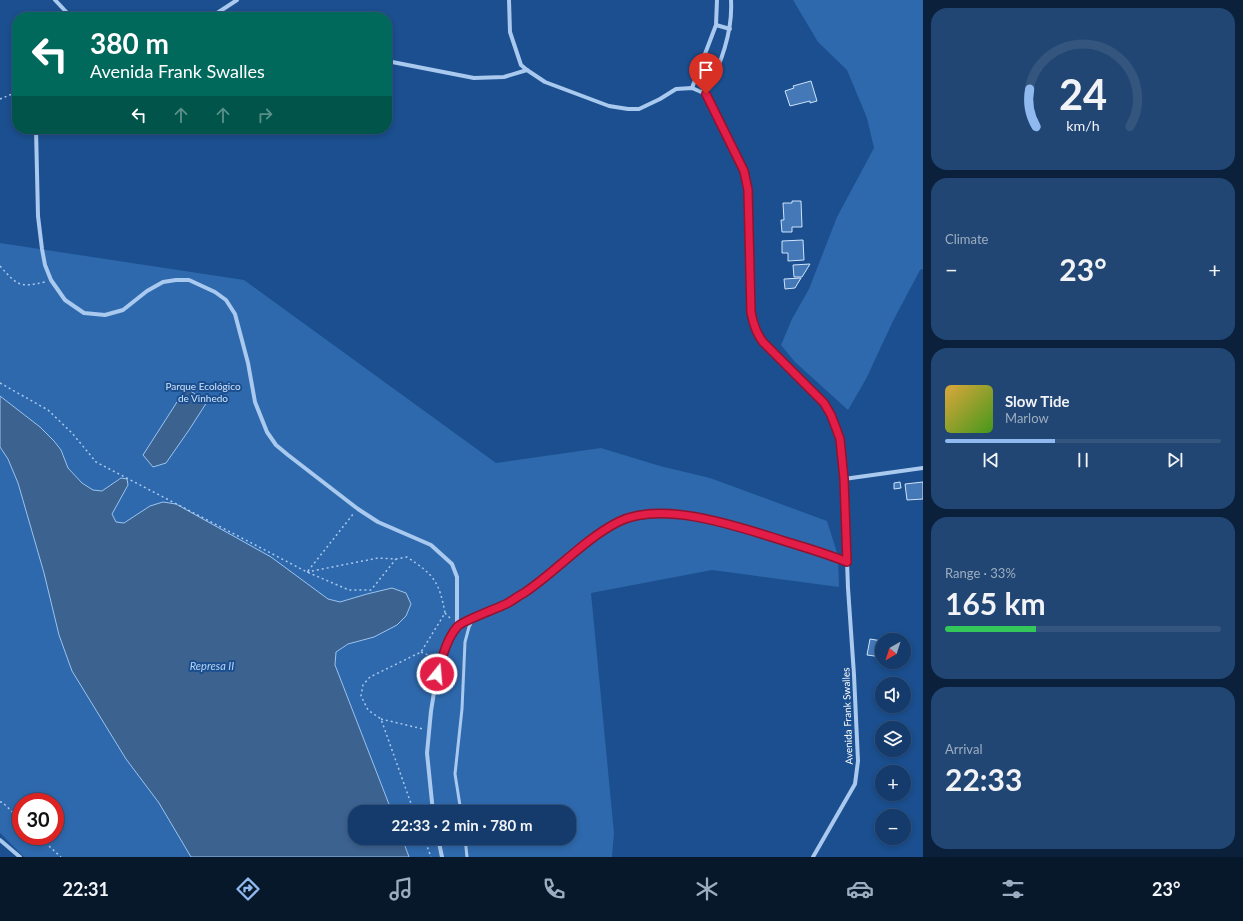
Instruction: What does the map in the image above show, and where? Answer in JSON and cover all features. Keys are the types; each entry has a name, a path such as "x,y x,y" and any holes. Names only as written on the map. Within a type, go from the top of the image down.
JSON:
{"street":[{"path":"55,0 66,12"},
{"path":"219,12 237,0"},
{"path":"509,0 510,32 522,65 527,70 545,82 609,106 628,109 639,109 676,89 692,88 706,94 719,64 730,29 732,11 731,0"},
{"path":"692,88 716,25 717,0"},
{"path":"716,25 730,29"},
{"path":"392,62 474,78 504,77 527,70"},
{"name":"Avenida Frank Swalles","path":"706,94 744,171 746,179 748,194 751,312 753,323 759,338 824,403 831,415 840,439 844,479 858,761 855,784 813,857"},
{"path":"36,134 38,216 42,249 45,265 51,280 65,300 84,313 105,315 123,310 147,291 163,282 189,280 215,292 226,300 235,314 248,363 255,402 267,432 276,444 288,456 378,522 431,545 452,564 457,577 457,626 448,642 437,674 429,730 427,753 432,805"},
{"path":"844,479 923,468"},
{"path":"834,557 847,562"},
{"path":"0,840 20,857"},
{"path":"439,845 442,857"}],"lane":[{"path":"457,626 508,603 528,590 601,532 619,521 637,516 654,513 682,514 762,534 834,557"},
{"path":"460,805 455,774 462,709 465,642 468,627 473,619"},
{"path":"466,845 467,857"}],"path":[{"path":"0,99 12,94"},
{"path":"0,266 13,280 20,284 30,285 51,280"},
{"path":"0,383 48,410 72,433 96,462 307,572 348,590 371,590 396,559"},
{"path":"307,572 358,508"},
{"path":"307,572 378,558 396,559 407,557 425,569 434,579 441,592 445,613 421,652 370,677 363,685 361,696 368,710 381,719 429,730"},
{"path":"421,652 441,660"},
{"path":"381,719 412,805"},
{"path":"0,802 2,802 12,811"},
{"path":"48,845 61,857"},
{"path":"427,845 431,857"}],"green space":[{"path":"793,0 923,0 923,269 920,270 893,321 866,379 848,410 795,362 781,345 792,319 809,289 837,217 874,148 867,118 847,70 818,42"},
{"name":"Parque Ecológico de Vinhedo","path":"0,243 244,280 496,463 601,448 660,466 710,478 827,521 838,556 839,587 712,570 591,593 614,833 612,857 409,857 405,845 576,845 576,805 389,805 335,665 336,652 348,644 374,637 392,588 340,602 328,599 271,557 176,504 150,506 124,523 116,522 112,514 128,485 120,478 102,491 93,490 82,483 68,468 61,450 54,441 40,427 0,396"},
{"path":"0,447 8,459 18,483 44,573 59,635 72,671 126,759 159,803 191,857 24,857 0,833"}],"water":[{"path":"186,388 207,402 166,463 153,467 143,455"},
{"name":"Represa II","path":"0,396 40,427 54,441 61,450 68,468 82,483 93,490 102,491 121,478 127,479 128,485 112,514 116,522 124,523 150,506 163,502 176,504 271,557 328,599 340,602 392,588 406,593 411,604 406,616 397,625 374,637 348,644 336,652 335,665 389,805 348,805 348,845 405,845 409,857 191,857 159,803 126,759 72,671 59,635 44,573 18,483 8,459 0,447"}],"building":[{"path":"811,81 817,101 810,103 810,101 790,106 785,91 794,88 793,86"},
{"path":"792,201 801,201 802,227 792,227 792,232 782,232 781,220 784,220 783,203 792,203"},
{"path":"803,240 804,260 788,261 788,253 782,253 782,241"},
{"path":"810,264 802,277 794,277 793,265"},
{"path":"801,278 795,288 785,289 784,279"},
{"path":"900,482 901,488 894,489 894,483"},
{"path":"923,482 923,499 907,500 905,484"},
{"path":"870,639 875,640 875,656 867,655"}],"route":[{"path":"437,674 448,642 457,626 508,603 528,590 601,532 619,521 637,516 654,513 682,514 762,534 847,562 844,479 840,439 831,415 824,403 759,338 753,323 751,312 748,190 746,179 744,171 706,94"}]}
